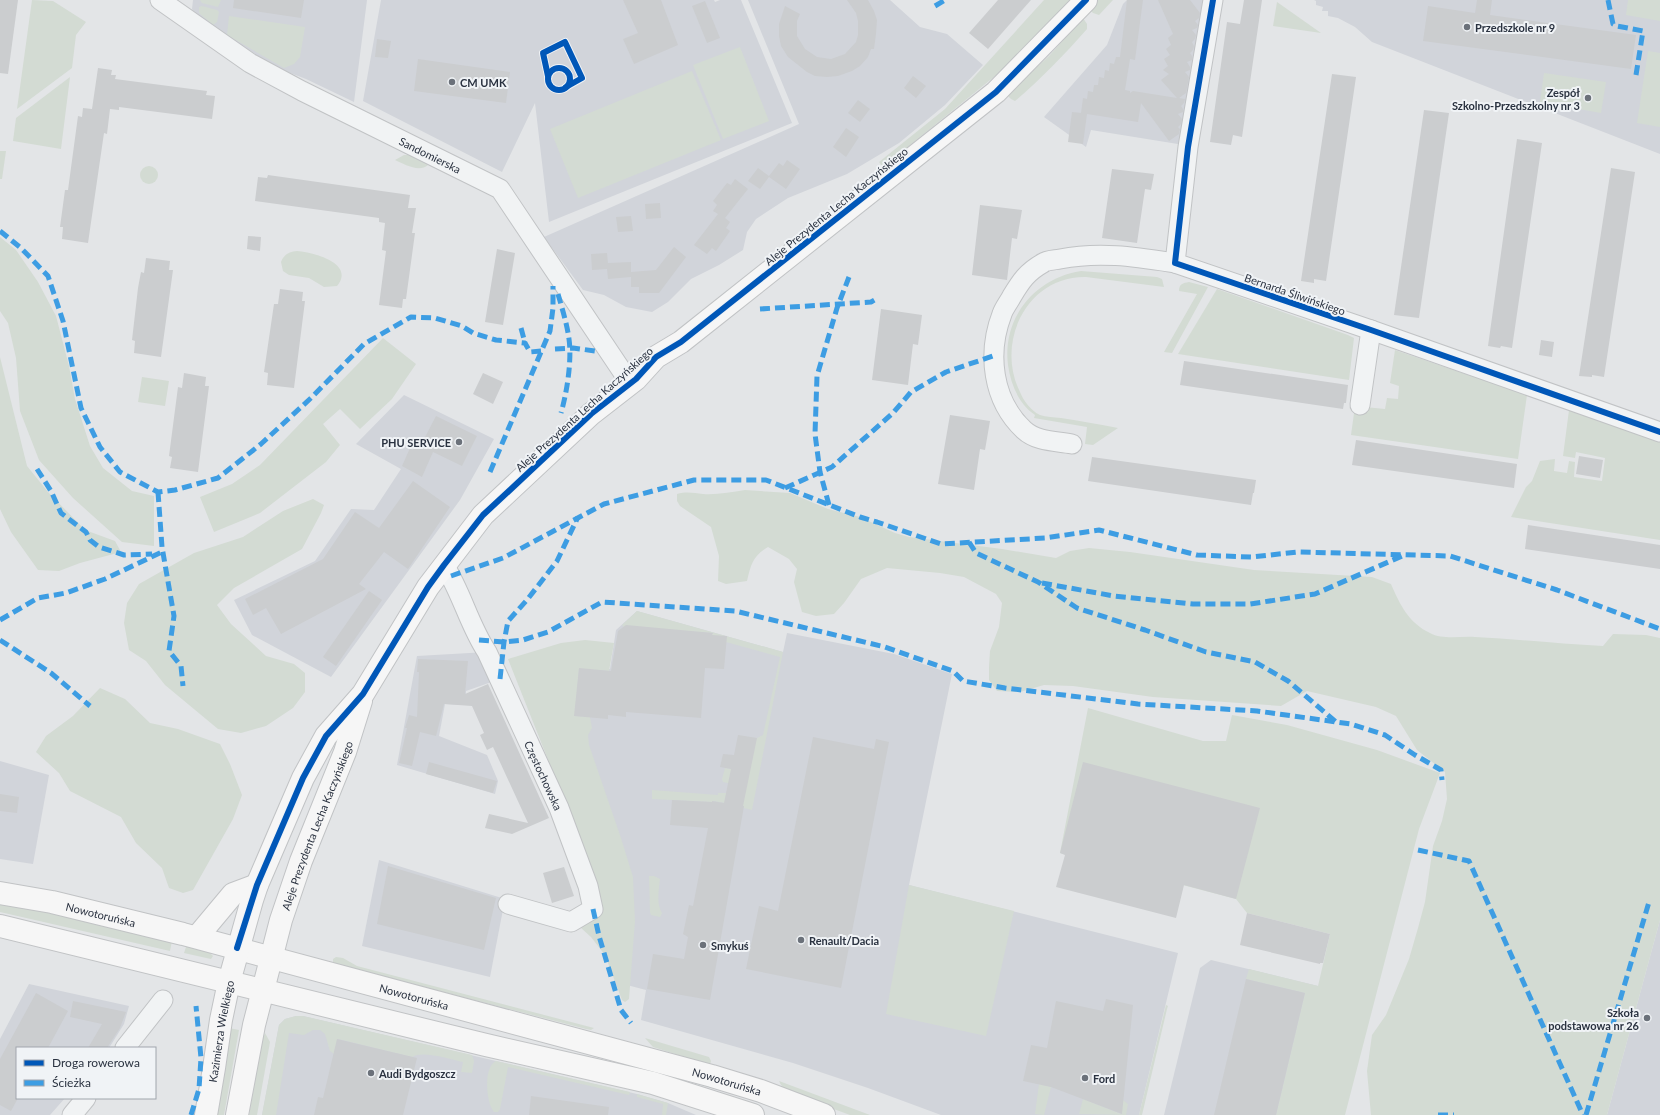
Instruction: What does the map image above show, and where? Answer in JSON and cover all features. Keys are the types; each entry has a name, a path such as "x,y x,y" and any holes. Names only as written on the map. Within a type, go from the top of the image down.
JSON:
{"main road":[{"name":"Aleje Prezydenta Lecha Kaczyńskiego","path":"237,948 257,885 303,778 326,736 363,694 428,588 483,515 591,414 633,381 656,357 681,342 996,92 1086,0"},
{"name":"Aleje Prezydenta Lecha Kaczyńskiego","path":"271,957 281,920 301,861 345,752 363,694"},
{"path":"197,937 233,894 257,885"},
{"name":"Nowotoruńska","path":"0,893 52,902 197,937 712,1076 761,1091 824,1115"},
{"path":"0,926 486,1045 653,1083 752,1115"},
{"name":"Kazimierza Wielkiego","path":"206,1115 229,982 237,948"},
{"path":"237,1115 251,1040 271,957"}],"street":[{"name":"Sandomierska","path":"160,0 250,63 302,91 500,189 633,381"},
{"path":"1175,263 1188,147 1213,0"},
{"name":"Bernarda Śliwińskiego","path":"1072,444 1040,439 1024,430 1010,413 1000,395 994,371 993,347 1002,314 1024,277 1044,262 1081,255 1111,255 1175,263 1371,330 1660,432"},
{"path":"1360,405 1371,330"},
{"name":"Częstochowska","path":"444,566 458,588 479,640 487,652 559,808 588,886 593,909 571,922 508,904"},
{"path":"126,1047 163,1000"},
{"path":"72,1115 85,1099"}],"shaded area":[{"path":"32,0 53,1 86,22 76,35 72,68 17,109"},
{"path":"193,0 367,0 354,102 306,79 277,68 196,16 192,9"},
{"path":"200,0 221,0 218,7 202,3"},
{"path":"381,0 714,0 715,2 720,0 741,0 792,123 549,222 535,103 502,172 363,101"},
{"path":"748,0 890,0 920,27 947,34 983,65 945,105 899,143 847,174 788,198 756,219 747,232 743,250 719,265 691,279 668,302 652,312 626,307 604,295 583,290 544,237 799,124"},
{"path":"1044,0 1072,0 1005,68 883,167 879,162 945,109"},
{"path":"1098,0 1113,0 1099,15 1090,10"},
{"path":"1127,0 1209,0 1184,145 1091,130 1086,147 1044,117 1107,45 1123,4"},
{"name":"Zespół Szkolno-Przedszkolny nr 3","path":"1314,0 1660,0 1660,154 1372,42 1355,27 1338,18 1328,16 1328,11 1322,11 1323,7 1316,5 1316,1"},
{"path":"1628,0 1660,0 1660,21 1626,15"},
{"path":"1277,2 1321,33 1273,26"},
{"path":"202,6 217,10 219,12 217,22 213,25 199,13 199,7"},
{"path":"229,16 305,27 300,57 294,64 284,68 227,35"},
{"path":"1083,18 1087,24 1087,29 1034,84 1015,101 1011,99 1008,96 1011,91 1049,56"},
{"path":"740,47 769,121 723,139 693,65"},
{"path":"1648,51 1660,53 1660,127 1637,123"},
{"path":"692,71 721,140 578,198 550,129"},
{"path":"1544,73 1606,82 1601,113 1540,102"},
{"path":"70,77 61,149 13,141 16,118"},
{"path":"0,151 6,151 2,179 0,179"},
{"path":"404,155 409,155 428,165 416,168 395,160"},
{"path":"149,166 153,167 157,171 157,179 153,183 149,184 145,183 141,179 140,175 141,171 145,167"},
{"path":"0,237 16,250 38,282 56,316 69,366 75,399 90,446 103,468 132,491 154,496 154,546 122,542 73,498 39,460 20,411 16,358 8,323 0,311"},
{"path":"297,251 321,256 337,265 341,271 341,278 337,286 324,287 309,278 289,275 283,271 281,262 285,255"},
{"path":"1081,271 1157,277 1162,279 1164,287 1086,277 1065,280 1047,288 1033,300 1022,315 1014,333 1011,353 1013,373 1023,398 1031,408 1040,415 1118,428 1093,445 1085,444 1087,427 1034,418 1035,415 1021,401 1016,391 1008,365 1010,331 1016,316 1025,303 1036,291 1049,282 1064,275"},
{"path":"1189,282 1208,287 1172,353 1164,352 1197,294 1179,291 1182,284"},
{"path":"1217,289 1354,338 1349,380 1178,354"},
{"path":"383,338 416,364 392,399 360,429 340,409 323,424 340,445 326,462 260,513 214,532 200,497 232,484 260,465"},
{"path":"1395,350 1527,395 1518,459 1351,435 1355,406 1385,409 1387,398 1398,399 1399,386 1390,383"},
{"path":"0,357 27,466 48,492 85,530 115,541 121,552 80,563 59,571 38,570 11,532 0,509"},
{"path":"142,377 169,381 165,406 138,402"},
{"path":"404,395 494,439 460,500 331,677 252,635 234,600 315,561 351,509 374,510 401,469 356,444"},
{"path":"1569,410 1660,442 1660,540 1511,517 1526,487 1532,481 1540,461 1555,459 1554,471 1567,473 1569,461 1575,462 1574,477 1602,481 1605,458 1576,452 1575,458 1563,456"},
{"path":"745,490 790,493 828,509 860,517 895,533 909,537 1002,549 1056,558 1070,551 1089,548 1130,552 1254,570 1372,577 1391,584 1406,613 1411,619 1423,629 1440,636 1603,646 1613,634 1646,635 1660,638 1660,920 1607,1115 1371,1115 1367,1071 1372,1035 1386,1015 1409,959 1425,902 1433,846 1442,821 1447,799 1445,772 1417,750 1396,716 1376,707 1307,691 1281,706 1153,697 1073,686 1044,685 1020,692 997,691 989,680 989,667 990,651 999,627 1002,603 996,594 964,577 887,568 861,579 834,614 816,616 802,612 794,582 797,569 789,559 768,547 763,550 753,561 747,581 726,584 718,581 719,556 711,527 680,506 677,501 677,494 687,492 714,494"},
{"path":"313,499 324,505 302,549 234,588 217,605 231,624 266,656 294,664 305,673 305,692 293,708 266,726 241,733 218,729 165,685 146,661 129,650 124,623 127,603 139,584 194,553 243,537 283,511"},
{"path":"637,611 783,652 787,633 894,654 952,674 909,885 1178,953 1139,1115 941,1115 868,1088 793,1063 641,1020 646,990 627,985 552,743 576,664 610,669 616,630"},
{"path":"637,611 783,652 752,810 744,808 744,806 713,801 652,799 652,790 718,795 718,793 732,793 742,786 723,782 722,779 725,768 731,769 757,738 763,735 780,657 726,642 712,635 713,633 624,627 622,625"},
{"path":"585,640 614,643 609,671 579,669 575,716 590,717 592,728 588,735 589,745 633,877 635,921 629,999 625,1002 622,1000 605,955 591,937 580,927 591,917 568,810 508,659 561,643"},
{"path":"487,652 500,679 466,691 466,705 445,704 439,736 487,755 498,781 495,794 397,765 417,656"},
{"path":"100,688 125,699 150,723 178,729 220,744 230,764 242,795 233,819 193,890 183,893 169,888 162,868 136,843 121,817 70,791 59,773 36,752 46,736 73,716"},
{"path":"1088,708 1203,741 1226,741 1232,715 1287,725 1377,750 1440,773 1419,829 1345,1115 1276,1115 1305,993 1246,979 1249,969 1318,986 1330,934 1247,913 1236,899 1060,853"},
{"path":"0,761 49,775 33,864 0,859"},
{"path":"379,860 505,899 490,977 362,946"},
{"path":"649,876 654,876 660,879 658,901 662,913 660,917 651,915 650,912"},
{"path":"909,885 1014,911 986,1036 886,1014"},
{"path":"0,903 90,920 172,941 170,951 0,912"},
{"name":"Szkoła podstawowa nr 26","path":"1660,920 1660,1115 1607,1115"},
{"path":"187,944 208,951 213,956 211,959 184,953"},
{"path":"336,957 343,958 357,966 594,1028 591,1030 586,1029 333,963 333,959"},
{"path":"1211,960 1318,986 1288,1115 1164,1115 1200,968"},
{"path":"29,984 129,1006 124,1024 110,1047 16,1047 16,1099 64,1099 50,1115 0,1115 0,1039"},
{"path":"1166,1005 1168,1006 1142,1115 1139,1115"},
{"path":"303,1016 637,1094 668,1103 696,1115 262,1115 279,1025 285,1019"},
{"path":"303,1016 472,1055 474,1061 472,1073 461,1072 463,1062 444,1057 422,1054 412,1057 338,1039 334,1054 330,1051 325,1034 320,1030 313,1030 304,1035 289,1033 276,1115 262,1115 279,1025 285,1019"},
{"path":"229,1028 239,1030 224,1115 216,1115"},
{"path":"265,1033 270,1042 257,1115 249,1115 262,1041"},
{"path":"645,1038 709,1057 711,1061 710,1065 653,1047"},
{"path":"496,1061 630,1092 629,1095 508,1067 500,1109 498,1112 494,1112 489,1101 487,1085 489,1070"},
{"path":"779,1081 870,1115 850,1115 793,1094 785,1089"},
{"path":"1039,1084 1051,1087 1044,1115 1035,1114"},
{"path":"637,1094 668,1103 666,1115 662,1115 663,1104 637,1097"},
{"path":"1083,1099 1121,1114 1123,1100 1128,1104 1126,1115 1079,1114"}],"building":[{"path":"0,0 18,0 8,74 0,73"},
{"path":"234,0 304,0 301,18 233,8"},
{"path":"623,0 661,0 678,45 634,64 623,39 638,33"},
{"path":"847,0 868,0 877,20 874,49 871,49 868,57 860,66 852,71 838,76 815,76 807,72 788,57 781,46 779,24 785,6 800,14 797,21 797,36 805,49 817,57 831,59 845,54 856,42 858,35 858,21 856,13"},
{"path":"998,0 1031,0 988,49 969,33"},
{"path":"1127,0 1143,0 1135,60 1130,59 1125,90 1130,91 1130,93 1133,91 1177,98 1161,80 1169,74 1163,70 1168,66 1164,59 1170,55 1166,49 1171,45 1168,38 1173,34 1158,0 1190,0 1200,13 1199,18 1195,21 1198,25 1197,28 1192,30 1196,35 1192,42 1194,46 1193,50 1190,53 1192,60 1187,62 1190,70 1185,72 1189,77 1186,93 1179,98 1185,99 1181,106 1183,112 1178,114 1182,119 1181,124 1178,127 1180,129 1179,134 1169,141 1141,103 1138,122 1087,114 1083,144 1068,142 1072,112 1081,113 1083,98 1087,99 1088,91 1093,92 1094,85 1098,85 1099,77 1104,78 1105,70 1109,71 1110,63 1114,64 1116,57 1120,57"},
{"path":"1244,0 1262,0 1242,137 1233,135 1231,145 1210,142 1227,22 1240,24"},
{"path":"1477,0 1492,0 1490,15 1636,35 1631,69 1423,41 1428,6 1475,13"},
{"path":"705,1 720,38 707,43 692,6"},
{"path":"377,39 391,41 388,58 375,57"},
{"path":"418,59 510,72 506,103 414,91"},
{"path":"98,68 112,70 111,75 116,75 115,79 207,91 206,95 215,96 212,119 119,107 119,110 110,109 107,134 104,133 88,243 62,239 63,227 60,227 65,190 68,190 78,116 82,117 83,108 92,109"},
{"path":"1332,74 1356,77 1326,281 1314,279 1314,283 1301,281"},
{"path":"913,76 926,86 916,98 904,88"},
{"path":"858,100 870,109 860,122 848,113"},
{"path":"1424,110 1449,113 1419,318 1394,315"},
{"path":"846,128 859,137 846,157 833,147"},
{"path":"1517,139 1542,143 1512,348 1501,346 1500,348 1488,346"},
{"path":"787,160 800,169 786,189 769,177 760,189 748,181 758,168 769,176 779,163 783,166"},
{"path":"1611,168 1635,172 1604,377 1592,375 1592,377 1579,376"},
{"path":"1112,169 1154,174 1151,190 1145,189 1137,243 1102,238"},
{"path":"268,175 410,195 408,208 416,208 412,233 415,233 406,299 403,299 402,308 379,305 386,251 382,250 385,223 379,222 379,218 255,201 258,177 267,178"},
{"path":"735,179 748,189 725,218 730,222 726,228 730,231 716,251 712,248 707,254 694,245 718,214 713,211 717,205 713,201 727,183 731,185"},
{"path":"660,203 661,218 646,219 645,204"},
{"path":"980,205 1022,210 1017,239 1012,238 1007,280 972,275"},
{"path":"631,216 633,231 618,232 616,217"},
{"path":"248,236 261,237 260,251 247,249"},
{"path":"674,247 686,257 659,293 639,293 639,287 631,287 631,277 608,279 607,269 592,270 591,254 607,253 608,263 631,262 631,272 656,270"},
{"path":"497,249 515,253 503,325 485,322"},
{"path":"146,258 170,261 169,270 173,270 161,357 134,353 135,341 132,340 138,288 141,272 144,273"},
{"path":"280,289 303,292 302,301 305,301 294,388 267,385 268,373 264,372 274,304 278,304"},
{"path":"881,309 922,315 918,345 913,344 908,385 872,380"},
{"path":"1541,340 1554,342 1552,357 1539,355"},
{"path":"1184,361 1348,385 1346,403 1344,403 1343,409 1180,385"},
{"path":"184,373 206,377 205,386 209,386 198,472 170,468 172,457 169,456 178,387 182,388"},
{"path":"483,373 503,382 493,404 473,394"},
{"path":"950,415 990,421 985,450 980,449 974,490 938,484"},
{"path":"436,416 477,436 462,466 433,452 422,477 402,466 410,448 413,450 416,443 421,445"},
{"path":"1356,440 1517,464 1514,488 1352,465"},
{"path":"1579,456 1603,460 1600,478 1576,474"},
{"path":"1092,457 1256,480 1251,505 1088,481"},
{"path":"413,481 450,507 408,569 384,552 359,584 366,589 281,634 266,608 253,615 245,599 323,559 355,512 379,528"},
{"path":"1528,525 1660,545 1660,569 1525,549"},
{"path":"369,591 382,600 336,666 323,657"},
{"path":"626,625 713,633 712,635 727,636 724,669 705,668 701,718 626,712 626,717 608,715 608,719 574,716 579,668 611,671 618,631"},
{"path":"418,659 468,661 465,694 488,684 549,818 512,834 485,828 489,814 528,823 493,747 487,750 480,735 484,733 472,706 444,704 436,736 420,732 412,766 399,763 407,728 405,728 409,715 417,717 419,672 417,672"},
{"path":"738,735 757,738 743,806 710,1000 647,989 653,954 684,959 688,937 683,934 689,905 693,906 708,828 670,825 672,800 712,801 724,803 731,769 720,767 723,754 734,755"},
{"path":"813,737 874,749 876,739 889,742 841,988 746,969 759,906 778,911"},
{"path":"429,762 497,781 493,793 426,774"},
{"path":"1083,762 1260,808 1236,899 1184,885 1176,918 1056,887 1065,855 1060,853"},
{"path":"0,794 19,797 17,813 0,811"},
{"path":"388,866 496,898 484,950 377,924"},
{"path":"564,867 574,896 552,903 543,873"},
{"path":"1247,913 1330,934 1323,963 1320,964 1240,945"},
{"path":"1246,979 1305,993 1276,1115 1214,1115"},
{"path":"36,993 68,1011 49,1047 16,1047 17,1100 11,1111 0,1105 0,1059"},
{"path":"1106,999 1133,1005 1122,1114 1051,1087 1023,1081 1031,1045 1047,1048 1056,1001 1103,1011"},
{"path":"73,1001 126,1012 120,1028 108,1047 89,1047 102,1024 70,1017"},
{"name":"Audi Bydgoszcz","path":"337,1039 417,1058 403,1115 314,1115 318,1097 323,1098"},
{"path":"531,1096 609,1107 608,1115 529,1115"}],"marked path":[{"path":"935,6 945,0"},
{"path":"1608,0 1613,24 1643,31 1636,75"},
{"path":"0,231 21,248 48,276 63,321 81,408 100,447 120,472 158,492 175,490 218,478 261,444 311,398 364,344 411,317 435,318 462,326 473,333 496,340 525,343 530,352 541,351"},
{"path":"829,505 820,472 815,434 817,376 837,308 849,277"},
{"path":"490,472 550,331 553,308 553,286"},
{"path":"558,294 567,328 570,347 568,376 561,413"},
{"path":"760,309 871,302 878,298"},
{"path":"521,328 525,343"},
{"path":"555,349 573,348 595,351"},
{"path":"785,488 832,467 893,413 911,392 946,372 993,356"},
{"path":"37,469 51,491 61,513 86,532 90,540 99,547 124,555 152,554"},
{"path":"451,576 503,558 604,504 694,480 766,480 860,517 941,544 1045,538 1099,530 1197,555 1251,557 1298,552 1450,556 1557,590 1660,629"},
{"path":"158,492 162,547 174,616 169,651 181,666 183,686"},
{"path":"500,679 508,621 527,600 557,561 578,517"},
{"path":"969,542 976,553 1038,582 1077,608 1206,652 1255,662 1288,681 1336,722"},
{"path":"0,620 38,598 66,593 105,579 164,551"},
{"path":"1042,583 1114,596 1193,604 1250,604 1315,594 1402,556"},
{"path":"479,640 504,642 523,640 548,632 602,602 735,611 885,647 953,671 963,681 1005,688 1138,704 1257,711 1351,724 1385,735 1441,770 1442,780"},
{"path":"0,640 51,673 90,706"},
{"path":"1418,850 1469,861 1583,1115"},
{"path":"1586,1115 1649,902"},
{"path":"593,909 599,936 621,1010 631,1023"},
{"path":"191,1115 199,1089 201,1058 196,1006"},
{"path":"1438,1115 1454,1115"}],"cycle path":[{"path":"237,948 257,885 303,778 326,736 363,694 428,587 483,515 591,414 636,379 656,357 681,342 996,92 1086,0"},
{"path":"1213,0 1188,147 1175,263 1371,330 1660,432"},
{"path":"548,76 543,53 565,42 582,78 566,87"},
{"path":"559,68 563,69 569,75 570,79 569,83 563,89 559,90 555,89 549,83 548,79 549,75 555,69 559,68"}],"place":[{"name":"Przedszkole nr 9","path":"1467,27"},
{"name":"CM UMK","path":"452,82"},
{"name":"Zespół Szkolno-Przedszkolny nr 3","path":"1588,98"},
{"name":"PHU SERVICE","path":"459,442"},
{"name":"Renault/Dacia","path":"801,940"},
{"name":"Smykuś","path":"703,945"},
{"name":"Szkoła podstawowa nr 26","path":"1647,1018"},
{"name":"Audi Bydgoszcz","path":"371,1073"},
{"name":"Ford","path":"1085,1078"}]}
